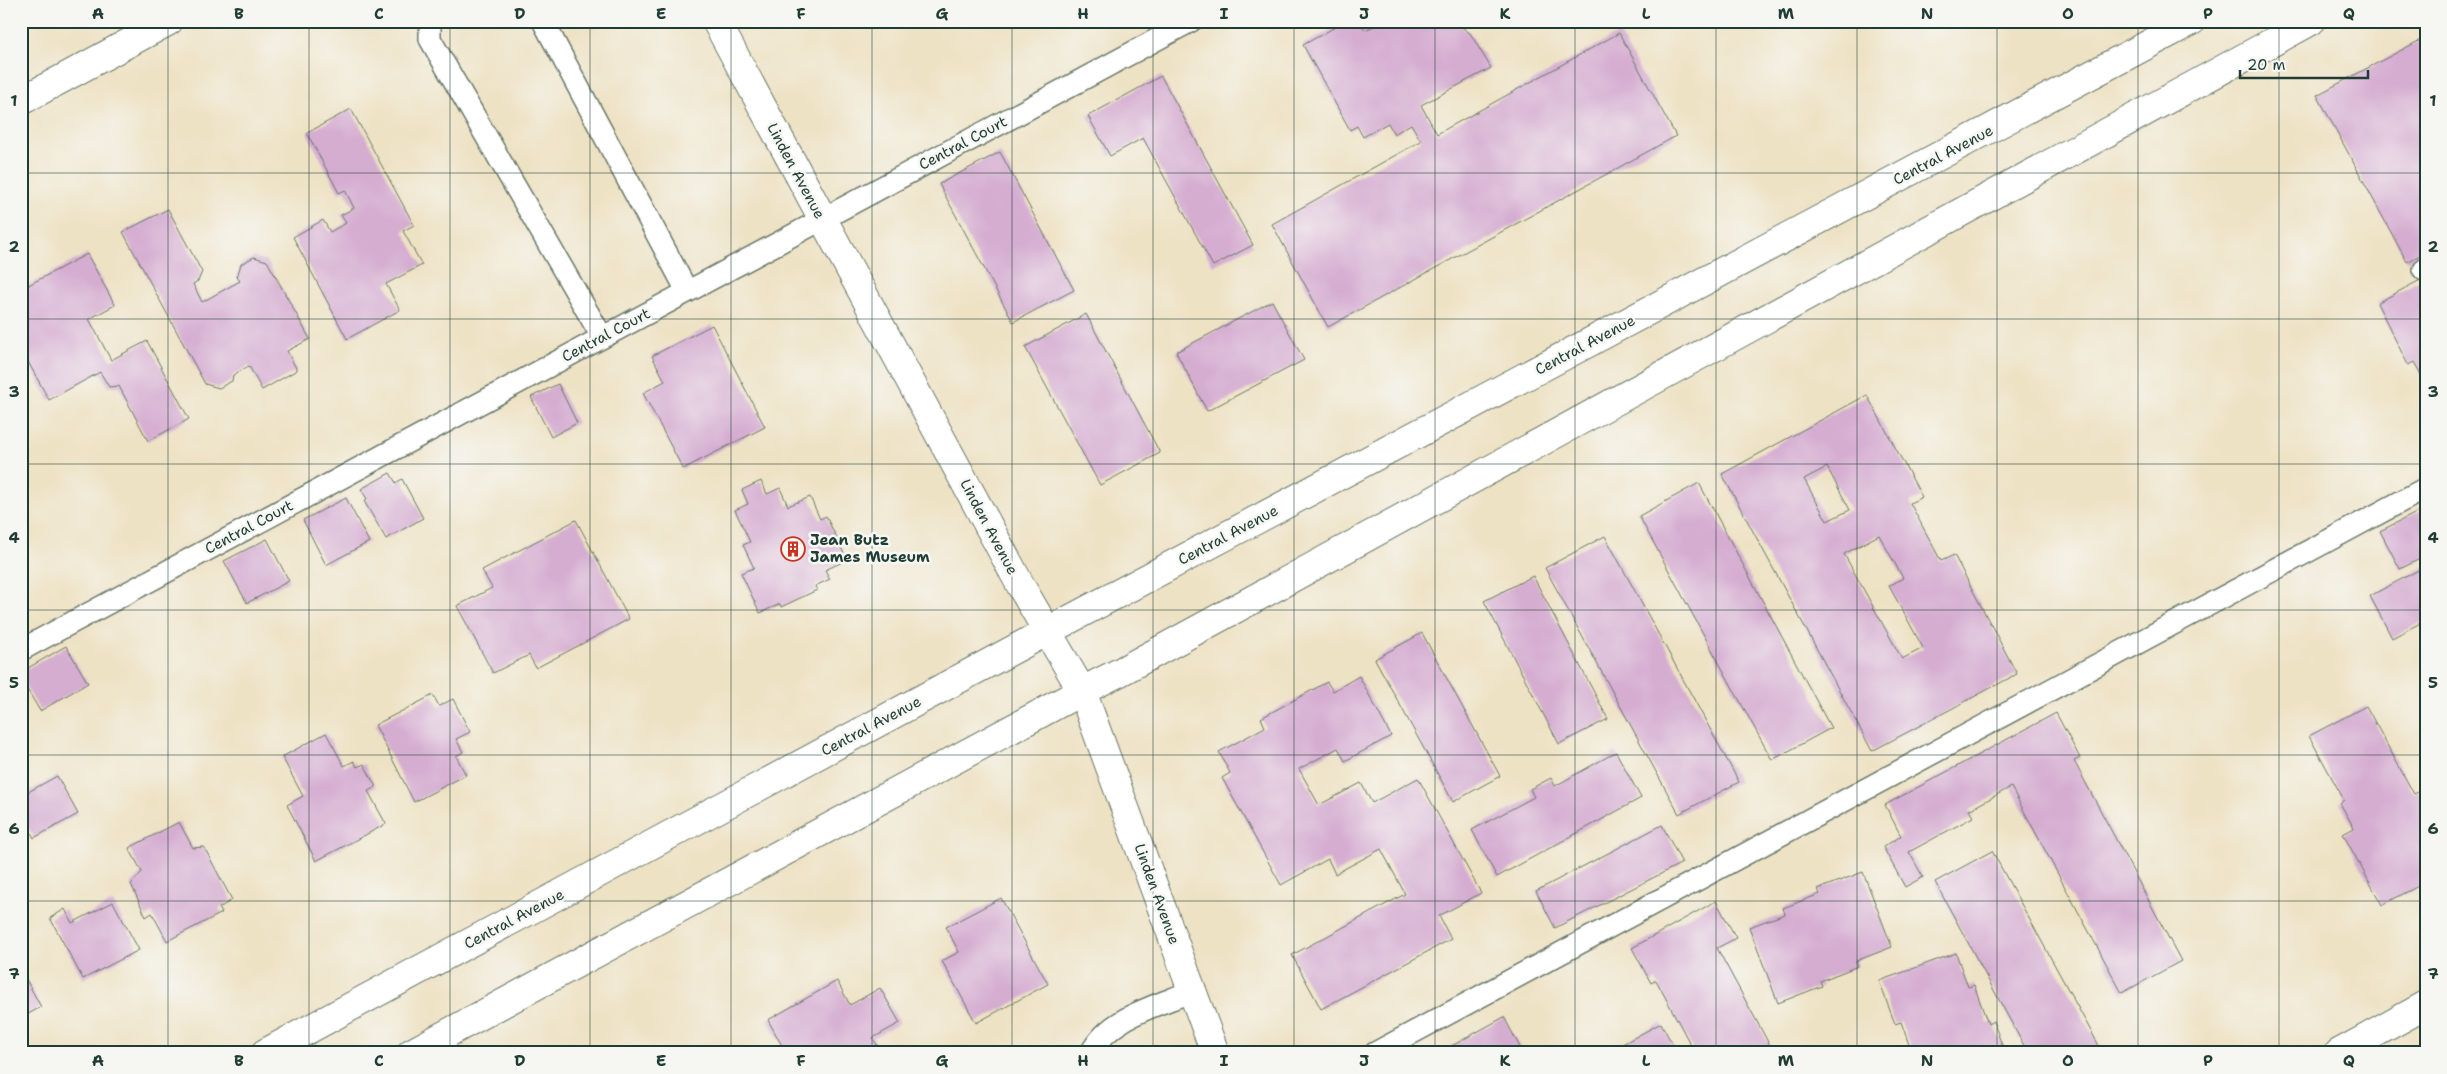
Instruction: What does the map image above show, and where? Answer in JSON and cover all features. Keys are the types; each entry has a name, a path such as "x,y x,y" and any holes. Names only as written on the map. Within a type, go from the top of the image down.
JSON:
{"street":[{"path":"21,101 169,21"},
{"name":"Linden Avenue","path":"716,21 821,219 1046,632 1082,691 1215,1053"},
{"name":"Central Avenue","path":"265,1053 1046,632 2192,21"},
{"path":"411,1053 1120,672 2311,21"},
{"path":"2339,1053 2426,1006"}],"lane":[{"path":"430,21 430,39 602,337"},
{"path":"543,21 687,291"},
{"name":"Central Court","path":"21,650 1191,21"},
{"path":"1375,1053 2426,488"},
{"path":"1091,1053 1096,1043 1121,1020 1192,991"}],"building":[{"path":"1346,21 1360,21 1365,30 1385,21 1453,21 1470,33 1491,68 1421,105 1437,134 1619,33 1676,136 1328,327 1272,224 1421,141 1411,124 1394,134 1388,123 1363,137 1357,126 1350,130 1303,45"},
{"path":"2426,37 2426,252 2407,262 2317,95"},
{"path":"1161,76 1253,245 1213,266 1143,138 1110,156 1088,116"},
{"path":"351,109 414,225 403,231 422,265 386,284 400,310 347,339 293,237 323,220 330,232 346,223 341,215 354,208 345,190 339,193 307,133"},
{"path":"1000,152 1074,290 1013,322 939,184"},
{"path":"168,209 202,272 198,281 193,284 202,302 240,281 237,277 241,264 254,257 267,261 310,339 287,351 297,370 262,390 249,366 233,375 232,381 219,388 205,384 123,232"},
{"path":"87,254 115,305 89,319 111,360 147,341 189,419 148,441 119,386 109,387 100,372 49,400 21,349 21,329 28,325 21,312 21,289"},
{"path":"2426,277 2426,383 2414,362 2408,365 2377,303"},
{"path":"1272,301 1304,360 1207,411 1176,352"},
{"path":"1086,314 1160,453 1100,485 1025,347"},
{"path":"712,325 765,427 683,469 643,393 665,381 652,356"},
{"path":"558,384 577,423 551,437 531,397"},
{"path":"1867,395 1922,497 1910,503 1941,561 1954,555 2017,674 1872,751 1722,474","holes":["1827,467 1850,510 1827,521 1804,479","1879,535 1903,578 1889,586 1923,648 1902,659 1844,554"]},
{"path":"390,473 396,483 402,479 423,518 386,539 364,501 367,499 361,489"},
{"name":"Jean Butz James Museum","path":"761,481 767,494 780,488 788,506 810,497 820,519 826,516 847,560 825,570 830,579 815,586 817,590 781,607 780,604 760,613 741,573 754,568 743,545 750,542 735,510 748,504 742,490"},
{"path":"1699,483 1831,728 1772,760 1639,516"},
{"path":"346,498 369,542 326,565 303,520"},
{"path":"2426,508 2426,556 2400,569 2380,531"},
{"path":"576,520 629,619 536,668 529,655 493,673 457,606 492,588 482,570"},
{"path":"1605,536 1739,782 1679,814 1545,568"},
{"path":"267,539 289,581 247,603 224,561"},
{"path":"2426,566 2426,620 2392,638 2370,596"},
{"path":"1533,576 1608,719 1559,744 1484,601"},
{"path":"1422,633 1500,776 1453,802 1375,659"},
{"path":"66,646 88,683 40,711 21,679 21,672"},
{"path":"1359,676 1391,736 1345,761 1338,748 1299,769 1319,805 1361,783 1372,803 1418,778 1481,893 1439,916 1451,939 1321,1009 1292,955 1405,894 1381,849 1335,874 1328,859 1281,885 1222,778 1230,773 1219,752 1265,727 1261,718 1327,682 1333,691"},
{"path":"433,695 439,706 453,699 470,732 456,739 463,752 456,756 466,775 414,802 375,725"},
{"path":"2366,706 2414,794 2426,788 2426,882 2382,905 2343,834 2354,828 2340,803 2344,800 2309,736"},
{"path":"2056,713 2080,758 2074,761 2181,961 2122,993 2011,787 1969,810 1973,817 1909,852 1923,877 1905,887 1883,847 1901,836 1885,805"},
{"path":"326,733 344,766 354,761 357,767 364,764 376,787 368,791 386,824 316,861 287,805 303,796 282,757"},
{"path":"1616,752 1641,798 1497,877 1472,830 1534,797 1530,789 1551,778 1555,786"},
{"path":"57,776 78,814 34,838 21,815 21,796"},
{"path":"179,822 193,848 204,847 232,900 219,908 222,913 167,941 152,913 146,917 131,884 142,872 129,848"},
{"path":"1662,825 1682,863 1555,928 1536,891"},
{"path":"1992,851 2103,1053 2028,1053 1935,882"},
{"path":"1863,872 1892,947 1856,961 1858,966 1820,981 1822,986 1778,1003 1749,927 1785,914 1783,908 1820,894 1818,889"},
{"path":"1001,898 1048,984 976,1023 942,961 959,952 946,927"},
{"path":"1716,901 1736,938 1717,948 1774,1053 1695,1053 1656,980 1651,983 1632,948"},
{"path":"113,902 139,950 83,979 50,918 65,909 72,923"},
{"path":"1956,953 1968,987 1974,985 1988,1024 1993,1021 2005,1053 1912,1053 1901,1022 1895,1024 1879,981"},
{"path":"21,970 41,1007 21,1018"},
{"path":"837,981 850,1005 880,988 900,1023 873,1038 881,1053 786,1053 768,1020"},
{"path":"1504,1017 1523,1053 1439,1053"},
{"path":"1661,1023 1677,1053 1606,1053"},
{"path":"712,1048 715,1053 704,1053"}],"place":[{"name":"Jean Butz James Museum","path":"793,549"}]}
